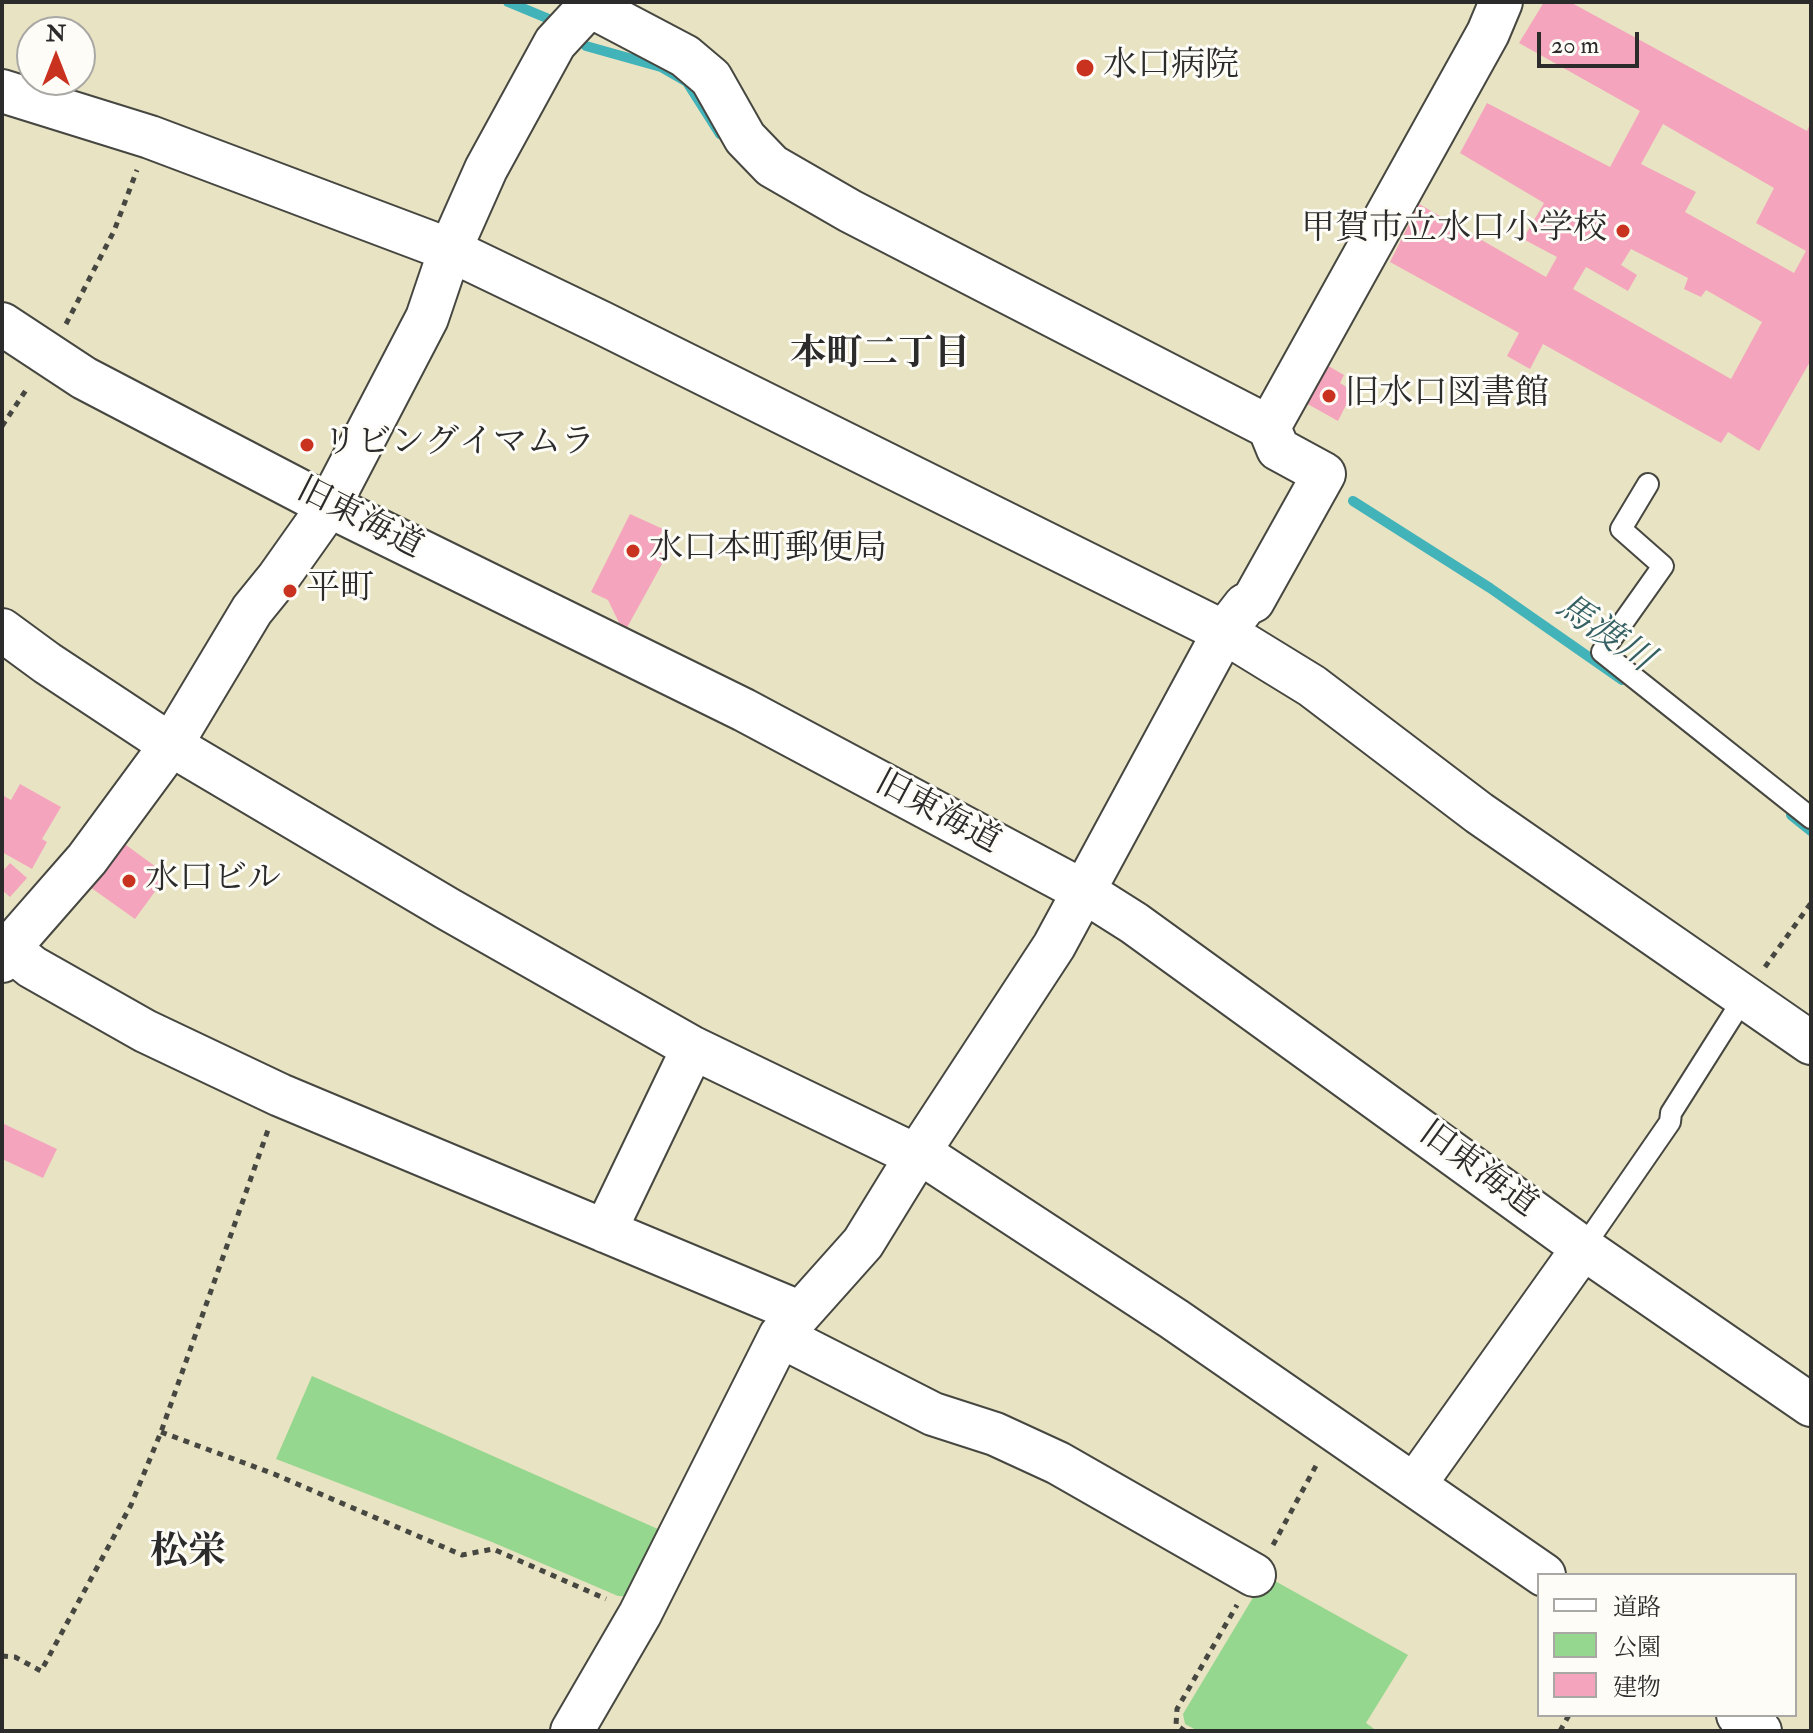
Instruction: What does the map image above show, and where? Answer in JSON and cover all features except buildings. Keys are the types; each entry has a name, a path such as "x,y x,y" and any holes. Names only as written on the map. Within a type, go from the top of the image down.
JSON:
{"street":[{"path":"1269,427 1488,33 1501,2"},
{"path":"572,1731 640,1614 790,1324 863,1243 1054,946 1224,632 1245,605 1253,601 1324,474 1278,449 1269,427 850,211 772,166 745,138 711,78 685,56 591,4 555,43 486,169 450,250 427,318 329,506 252,610 171,745 87,859 5,950 145,1031 280,1095 605,1231 790,1324 933,1414 995,1434 1058,1463 1254,1575"},
{"path":"2,91 150,137 450,250 1224,632 1312,686 1479,813 1811,1043"},
{"name":"旧東海道","path":"2,324 84,378 329,506 744,710 1085,892 1134,923 1583,1248 1811,1405"},
{"path":"2,630 171,745 448,909 693,1048 918,1154 1044,1232 1541,1573"},
{"path":"605,1231 693,1048"},
{"path":"1415,1484 1583,1248"},
{"path":"1741,1717 1760,1731"}],"lane":[{"path":"1648,484 1621,529 1663,566 1602,652 1811,818"},
{"path":"1583,1248 1670,1122 1671,1113 1745,996"}],"path":[{"path":"2,426 49,355 114,231 150,137"},
{"path":"1745,996 1811,903"},
{"path":"2,1656 15,1657 41,1671 111,1545 161,1432 280,1095"},
{"path":"161,1432 274,1474 462,1555 493,1549 640,1614"}],"green space":[{"path":"312,1376 667,1533 638,1597 618,1596 492,1542 276,1459"},
{"path":"1266,1576 1408,1655 1366,1723 1377,1731 1198,1731 1185,1724 1183,1714"}],"waterway":[{"name":"馬渡川","path":"508,2 549,19"},
{"name":"馬渡川","path":"586,46 661,67 687,82 720,134"},
{"name":"馬渡川","path":"1353,501 1490,588 1622,680"},
{"name":"馬渡川","path":"1791,815 1811,831"}],"place":[{"name":"水口病院","path":"1085,68"},
{"name":"甲賀市立水口小学校","path":"1623,231"},
{"name":"旧水口図書館","path":"1329,396"},
{"name":"リビングイマムラ","path":"307,445"},
{"name":"水口本町郵便局","path":"633,551"},
{"name":"平町","path":"290,591"},
{"name":"水口ビル","path":"129,881"}],"district":[{"name":"本町二丁目","path":"880,356"},
{"name":"松栄","path":"188,1555"}]}
